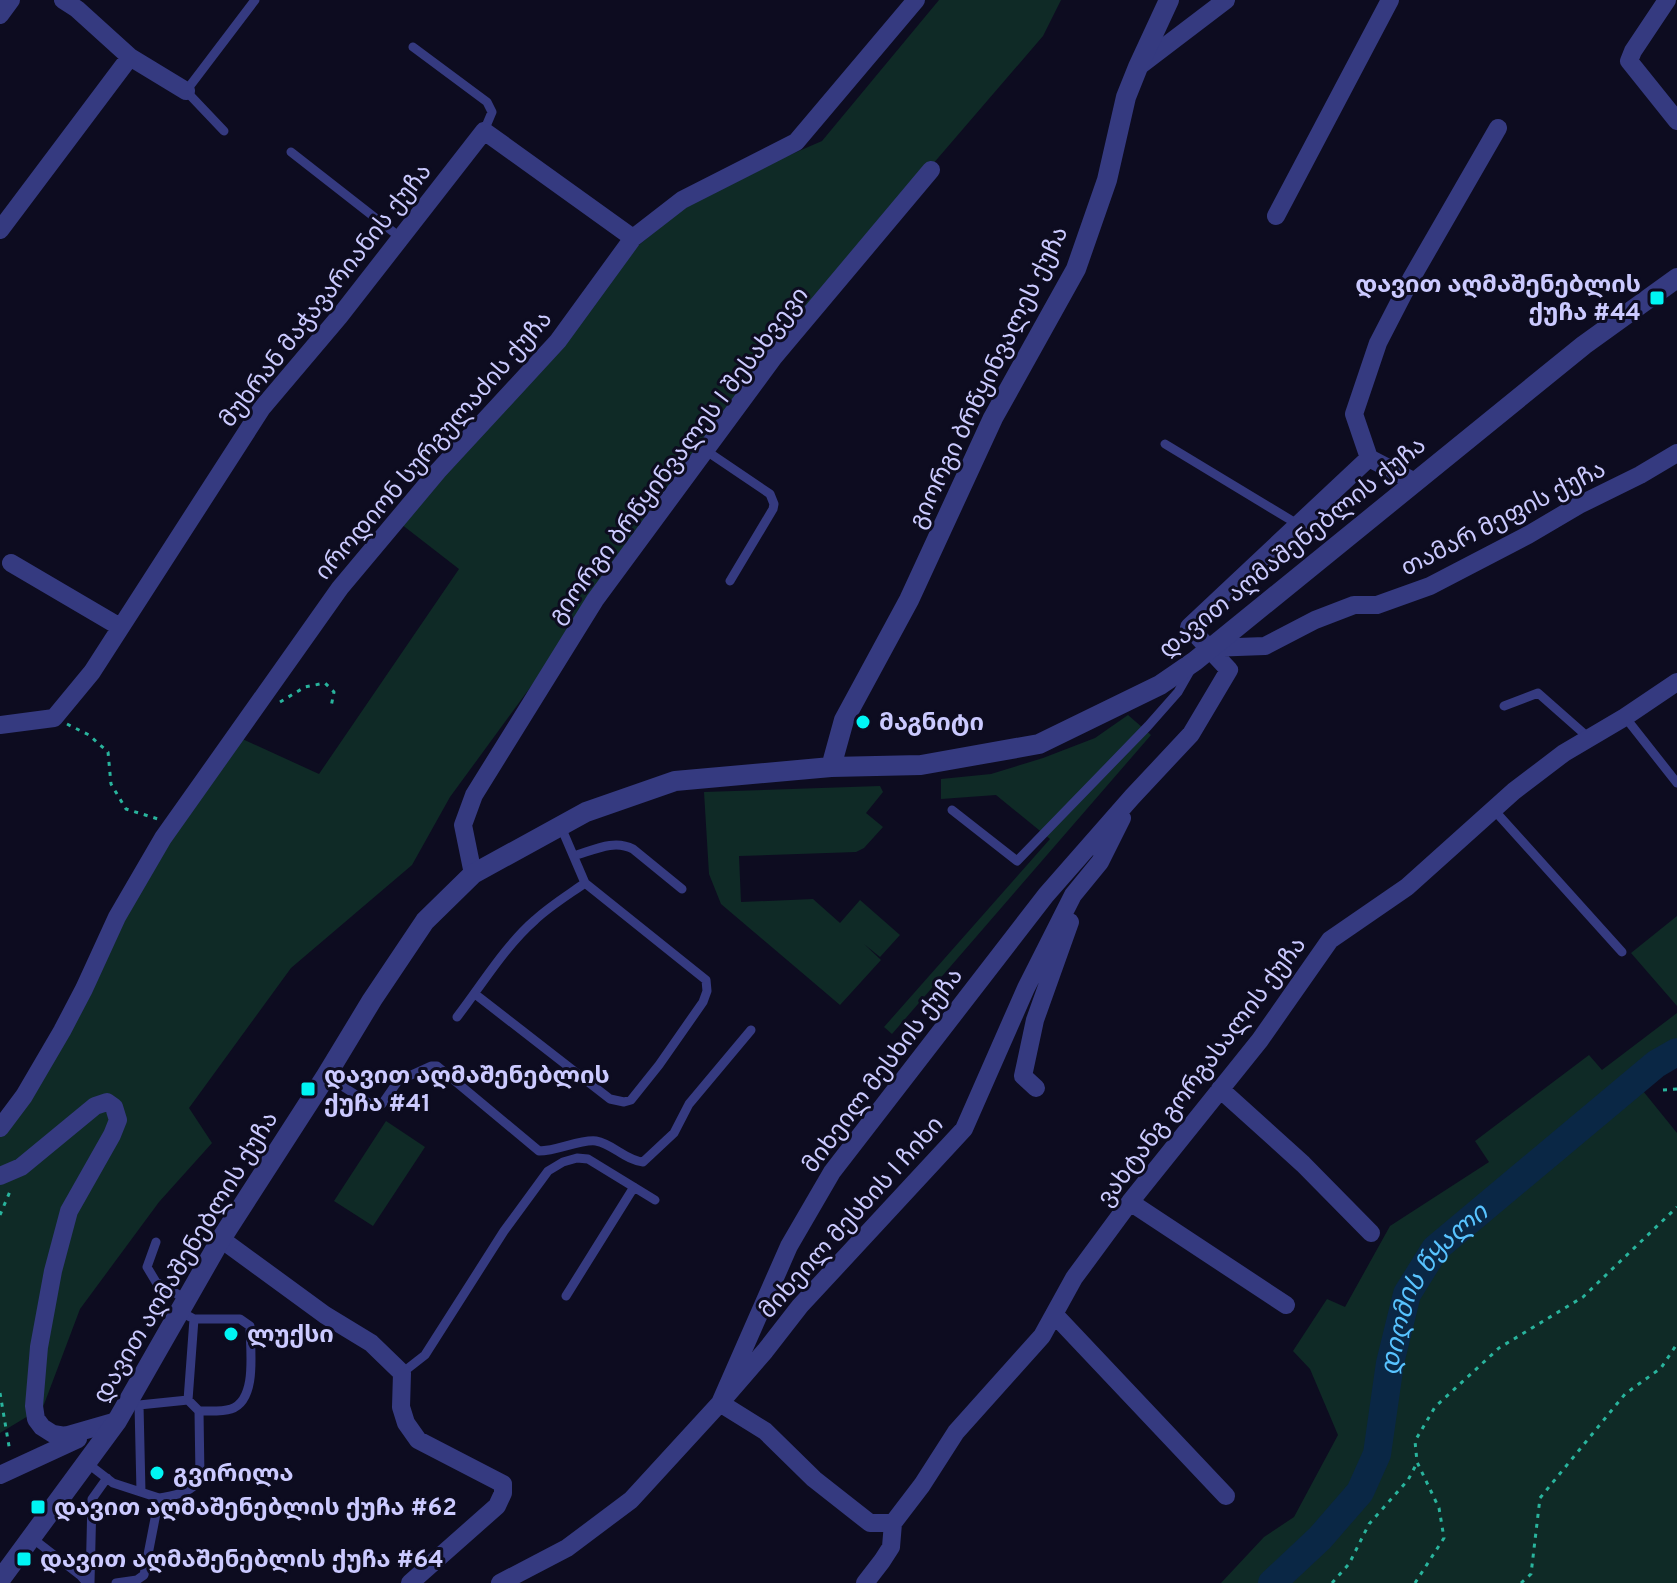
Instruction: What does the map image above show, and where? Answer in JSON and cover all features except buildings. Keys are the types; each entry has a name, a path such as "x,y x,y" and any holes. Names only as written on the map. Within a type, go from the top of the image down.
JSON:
{"street":[{"path":"0,15 11,0"},
{"path":"63,0 130,57 186,91"},
{"name":"იროდიონ სურგულაძის ქუჩა","path":"0,1128 24,1096 62,1031 117,917 174,821 340,588 438,471 558,341 633,238 682,200 796,142 916,0"},
{"name":"გიორგი ბრწყინვალეს ქუჩა","path":"831,767 844,720 909,600 993,418 1076,269 1107,180 1126,97 1169,0"},
{"path":"1138,67 1226,0"},
{"path":"1276,216 1390,0"},
{"path":"1667,0 1629,61 1677,121"},
{"path":"0,230 130,57"},
{"path":"1415,482 1369,458 1354,414 1378,343 1498,128"},
{"path":"484,131 633,238"},
{"name":"მუხრან მაჭავარიანის ქუჩა","path":"54,718 92,672 262,408 339,317 484,131"},
{"name":"გიორგი ბრწყინვალეს I შესახვევი","path":"473,874 463,825 474,795 595,600 774,357 931,170"},
{"name":"დავით აღმაშენებლის ქუჩა","path":"0,1580 134,1402 186,1310 221,1239 372,1000 425,921 473,874 586,812 675,781 831,767 921,765 1039,744 1160,685 1262,608 1584,345 1677,278"},
{"name":"თამარ მეფის ქუჩა","path":"1203,654 1265,646 1315,620 1354,605 1377,605 1430,586 1677,453"},
{"path":"1203,654 1189,627 1369,458"},
{"path":"11,563 120,627"},
{"name":"მიხეილ მესხის ქუჩა","path":"500,1583 567,1548 631,1500 720,1403 789,1246 832,1172 1046,895 1191,734 1229,670 1203,654"},
{"name":"ვახტანგ გორგასალის ქუჩა","path":"865,1583 891,1547 893,1523 956,1432 1042,1336 1074,1278 1130,1202 1260,1040 1330,940 1407,887 1514,791 1564,753 1677,682"},
{"path":"0,725 54,718"},
{"name":"მიხეილ მესხის I ჩიხი","path":"720,1403 800,1306 964,1129 1026,988 1073,895 1100,862 1132,797"},
{"path":"1036,1088 1023,1076 1035,1020 1072,918 1100,862"},
{"path":"1220,1089 1303,1164 1371,1233"},
{"path":"0,1176 21,1167 95,1106 107,1102 114,1107 118,1120 112,1135 69,1211 53,1271 39,1347 34,1406 36,1419 53,1434 65,1436 117,1421"},
{"path":"1130,1202 1286,1305"},
{"path":"221,1239 325,1315 371,1343 402,1373 401,1407 406,1423 418,1440 503,1484 497,1506 410,1583"},
{"path":"1054,1314 1226,1496"},
{"path":"720,1403 765,1431 814,1479 870,1523 893,1523"},
{"path":"0,1475 117,1421"}],"lane":[{"path":"224,131 186,91 255,0"},
{"path":"413,47 487,102 492,112 484,131"},
{"path":"291,152 401,238"},
{"path":"1165,444 1299,525"},
{"path":"705,450 770,494 774,504 730,581"},
{"path":"952,810 1017,861 1178,692 1203,654"},
{"path":"1504,706 1538,693 1589,738"},
{"path":"1625,717 1677,783"},
{"path":"1494,810 1622,952"},
{"path":"475,994 610,1099 624,1102 631,1100 659,1065 703,1002 707,991 706,980 585,883 561,827"},
{"path":"574,856 616,843 624,844 682,889"},
{"path":"457,1017 491,969 533,921 585,883"},
{"path":"326,1076 377,1108 398,1081 437,1066 539,1151 597,1141 633,1161 643,1162 674,1133 689,1104 751,1030"},
{"path":"402,1373 425,1355 504,1231 548,1171 563,1162 588,1159 655,1200"},
{"path":"566,1296 634,1187"},
{"path":"156,1242 147,1267 156,1282 186,1310 240,1319 250,1326 249,1389 244,1399 231,1409 199,1411"},
{"path":"87,1463 113,1483 159,1498 196,1487 200,1478 199,1411 188,1400 186,1310"},
{"path":"141,1492 134,1402 188,1400"},
{"path":"89,1583 92,1499 107,1478"},
{"path":"116,1583 137,1580 144,1575 159,1498"},
{"path":"32,1538 89,1583"}],"path":[{"path":"280,702 305,687 325,683 334,692 331,707"},
{"path":"54,718 89,735 108,752 111,784 126,809 151,818 174,821"},
{"path":"1663,1090 1677,1089"},
{"path":"1415,1583 1444,1538 1439,1508 1417,1462 1415,1441 1435,1407 1499,1348 1583,1297 1677,1207"},
{"path":"1521,1583 1531,1574 1540,1498 1625,1394 1661,1368 1677,1344"},
{"path":"0,1393 10,1454 18,1466"},
{"path":"1332,1583 1349,1564 1369,1524 1408,1480 1417,1462"}],"green space":[{"path":"939,0 1061,0 1043,36 803,315 450,797 412,865 291,968 189,1108 212,1143 159,1202 80,1309 43,1407 0,1433 0,1132 164,836 238,737 319,774 459,569 401,524 623,258 702,193 822,141"},
{"path":"1128,715 1151,735 892,1034 884,1027 1050,839 996,795 941,799 941,779 991,774 1043,758 1095,738"},
{"path":"880,786 883,792 866,813 883,827 864,848 856,852 739,856 741,902 813,899 840,923 860,900 900,935 880,957 864,944 881,960 840,1005 721,904 709,874 704,792"},
{"path":"1677,916 1677,1006 1631,953"},
{"path":"1677,1013 1677,1067 1662,1074 1643,1091 1677,1133 1677,1583 1221,1583 1264,1537 1294,1517 1338,1435 1310,1369 1293,1351 1327,1299 1345,1307 1390,1226 1489,1162 1475,1141 1589,1055 1602,1070"},
{"path":"386,1121 425,1147 373,1226 334,1201"}],"waterway":[{"name":"დიღმის წყალი","path":"1272,1583 1320,1538 1360,1492 1377,1454 1390,1363 1407,1294 1435,1249 1656,1064 1677,1052"}],"place":[{"name":"დავით აღმაშენებლის ქუჩა #44","path":"1657,298"},
{"name":"მაგნიტი","path":"863,722"},
{"name":"დავით აღმაშენებლის ქუჩა #41","path":"308,1089"},
{"name":"ლუქსი","path":"231,1334"},
{"name":"გვირილა","path":"157,1473"},
{"name":"დავით აღმაშენებლის ქუჩა #62","path":"38,1507"},
{"name":"დავით აღმაშენებლის ქუჩა #64","path":"24,1559"}]}
